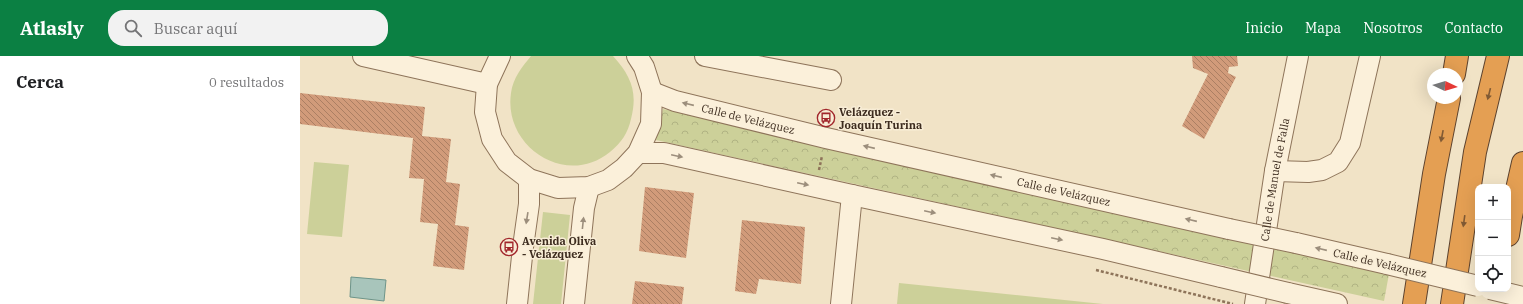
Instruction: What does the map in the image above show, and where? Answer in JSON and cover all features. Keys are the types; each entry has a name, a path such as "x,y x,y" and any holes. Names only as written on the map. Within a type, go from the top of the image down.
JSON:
{"highway":[{"path":"1455,68 1457,56"},
{"path":"1452,304 1475,152 1498,56"},
{"path":"1414,304 1434,174 1448,104"},
{"path":"1510,220 1523,163"},
{"path":"1499,304 1501,292"}],"street":[{"path":"363,56 487,84"},
{"path":"500,56 487,84 485,112 492,139 507,162 529,179 558,188 589,187 608,180 624,168 638,153 651,124 652,92 640,57"},
{"path":"705,56 831,80"},
{"name":"Calle de Manuel de Falla","path":"1255,304 1275,171 1298,56"},
{"path":"1275,171 1308,172 1322,170 1338,162 1350,143 1370,56"},
{"name":"Calle de Velázquez","path":"652,92 675,101 826,138 1296,243 1475,285"},
{"path":"638,153 664,153 1094,247 1337,304"},
{"path":"517,304 529,204 529,179"},
{"path":"574,304 584,208 589,187"},
{"path":"841,304 852,195"},
{"path":"1502,292 1523,297"}],"path":[{"path":"815,186 826,138"},
{"path":"1096,270 1234,304"}],"green space":[{"path":"531,56 613,56 624,70 628,78 633,92 634,101 630,124 618,145 610,152 593,162 575,166 557,163 541,156 527,145 517,130 511,113 511,93 516,78"},
{"path":"663,109 1389,274 1384,301 656,140"},
{"path":"314,162 349,165 342,237 307,234"},
{"path":"543,212 570,215 561,304 533,304"},
{"path":"899,283 1103,304 897,304"}],"water":[{"path":"351,277 386,280 384,301 350,297"}],"building":[{"path":"1192,56 1237,56 1238,66 1229,67 1228,73 1236,77 1204,139 1182,126 1208,74 1193,68"},
{"path":"300,93 425,107 422,136 451,139 446,182 460,184 455,225 469,227 464,270 433,266 438,224 420,222 424,179 409,178 413,138 300,124"},
{"path":"645,187 694,193 686,258 639,251"},
{"path":"742,220 805,227 801,284 759,279 756,294 735,291"},
{"path":"635,281 684,287 682,304 632,304"}],"place":[{"name":"Velázquez - Joaquín Turina","path":"826,118"},
{"name":"Avenida Oliva - Velázquez","path":"509,247"}]}
